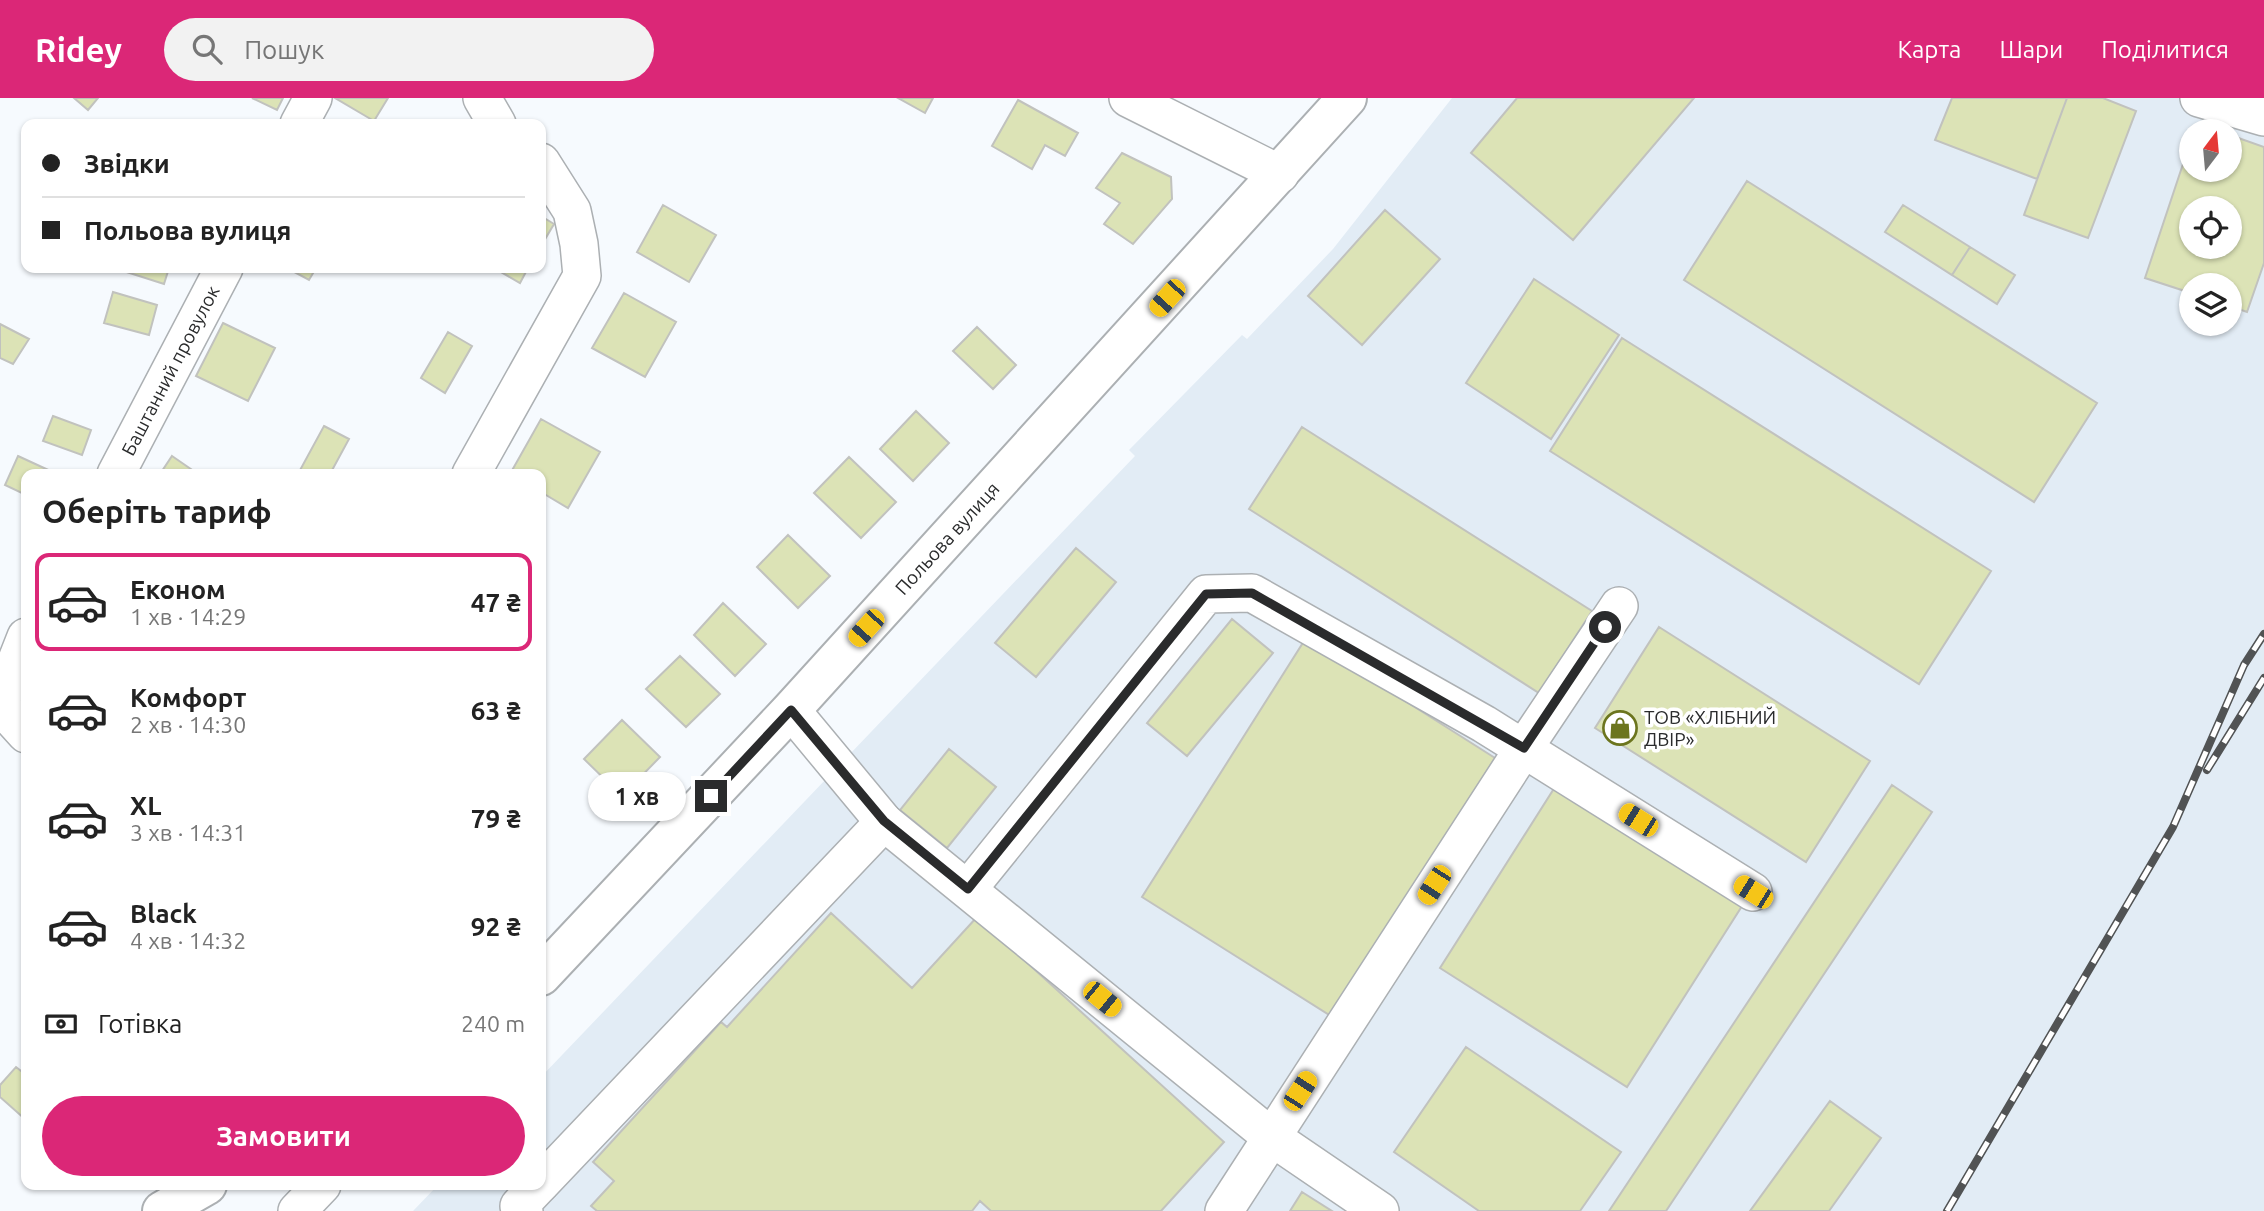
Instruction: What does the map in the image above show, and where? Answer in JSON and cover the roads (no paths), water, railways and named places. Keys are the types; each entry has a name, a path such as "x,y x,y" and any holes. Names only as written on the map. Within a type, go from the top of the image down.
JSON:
{"main road":[{"name":"Польова вулиця","path":"546,971 791,710 1347,98"},
{"path":"162,1211 198,1190"}],"street":[{"path":"302,119 313,98"},
{"path":"482,98 494,119"},
{"path":"1128,98 1280,174"},
{"path":"2199,98 2264,117"},
{"path":"474,469 582,276 572,211 546,170"},
{"name":"Баштанний провулок","path":"119,469 221,273"},
{"path":"968,889 1206,594 1252,593 1524,748 1753,892"},
{"path":"1224,1211 1270,1136 1619,606"},
{"path":"21,650 0,704 21,728"},
{"path":"791,710 884,821 1270,1136 1380,1211"},
{"path":"546,1178 884,821"},
{"path":"297,1211 317,1190"},
{"path":"524,1211 519,1206 534,1190"}],"railway":[{"path":"1947,1211 2173,827 2244,665 2264,634"},
{"path":"2207,770 2264,678"}],"place":[{"name":"ТОВ «ХЛІБНИЙ ДВІР»","path":"1620,728"}]}
